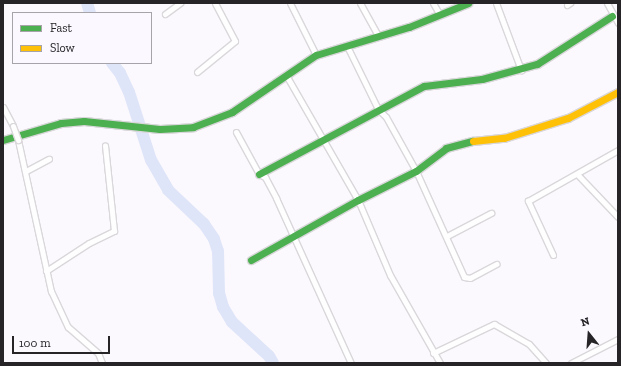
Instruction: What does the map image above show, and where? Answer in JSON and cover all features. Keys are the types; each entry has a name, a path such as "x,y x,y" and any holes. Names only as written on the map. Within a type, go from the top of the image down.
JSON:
{"street":[{"path":"166,14 180,3"},
{"path":"197,72 235,41 215,3"},
{"path":"290,3 316,55"},
{"path":"360,3 378,36"},
{"path":"433,3 440,15"},
{"path":"3,140 61,122 115,123 160,129 193,127 216,120 316,55 440,15 468,3"},
{"path":"496,3 521,70"},
{"path":"607,3 612,16 618,23"},
{"path":"259,174 322,141 378,109 424,86 465,82 521,70 552,56 612,16"},
{"path":"347,46 378,109 386,117 416,171 466,279 496,264"},
{"path":"286,75 322,141 358,200 390,275 440,363"},
{"path":"251,260 358,200 416,171 446,148 468,142 504,138 568,118 593,107 618,92"},
{"path":"3,107 13,126 18,140 26,171 46,271 52,291 68,327 98,353 102,363"},
{"path":"236,132 259,174 265,177 294,235 351,363"},
{"path":"46,271 89,243 114,231 105,145"},
{"path":"553,255 528,201 618,150"},
{"path":"26,171 49,158"},
{"path":"577,174 618,217"},
{"path":"447,236 491,213"},
{"path":"433,353 494,324 529,344 546,363"},
{"path":"572,363 618,339"}],"waterway":[{"path":"87,3 90,12"},
{"path":"113,64 120,73 129,92 151,160 168,190 204,224 214,239 218,251 219,293 223,307 232,322 269,356 273,363"}],"traffic: fast":[{"path":"3,140 61,123 84,121 160,129 193,127 232,112 316,55 409,27 468,3"},
{"path":"259,174 424,86 482,79 537,64 612,16"},
{"path":"251,260 358,200 416,171 446,148 473,141"}],"traffic: slow":[{"path":"473,141 504,138 568,118 618,92"}]}
